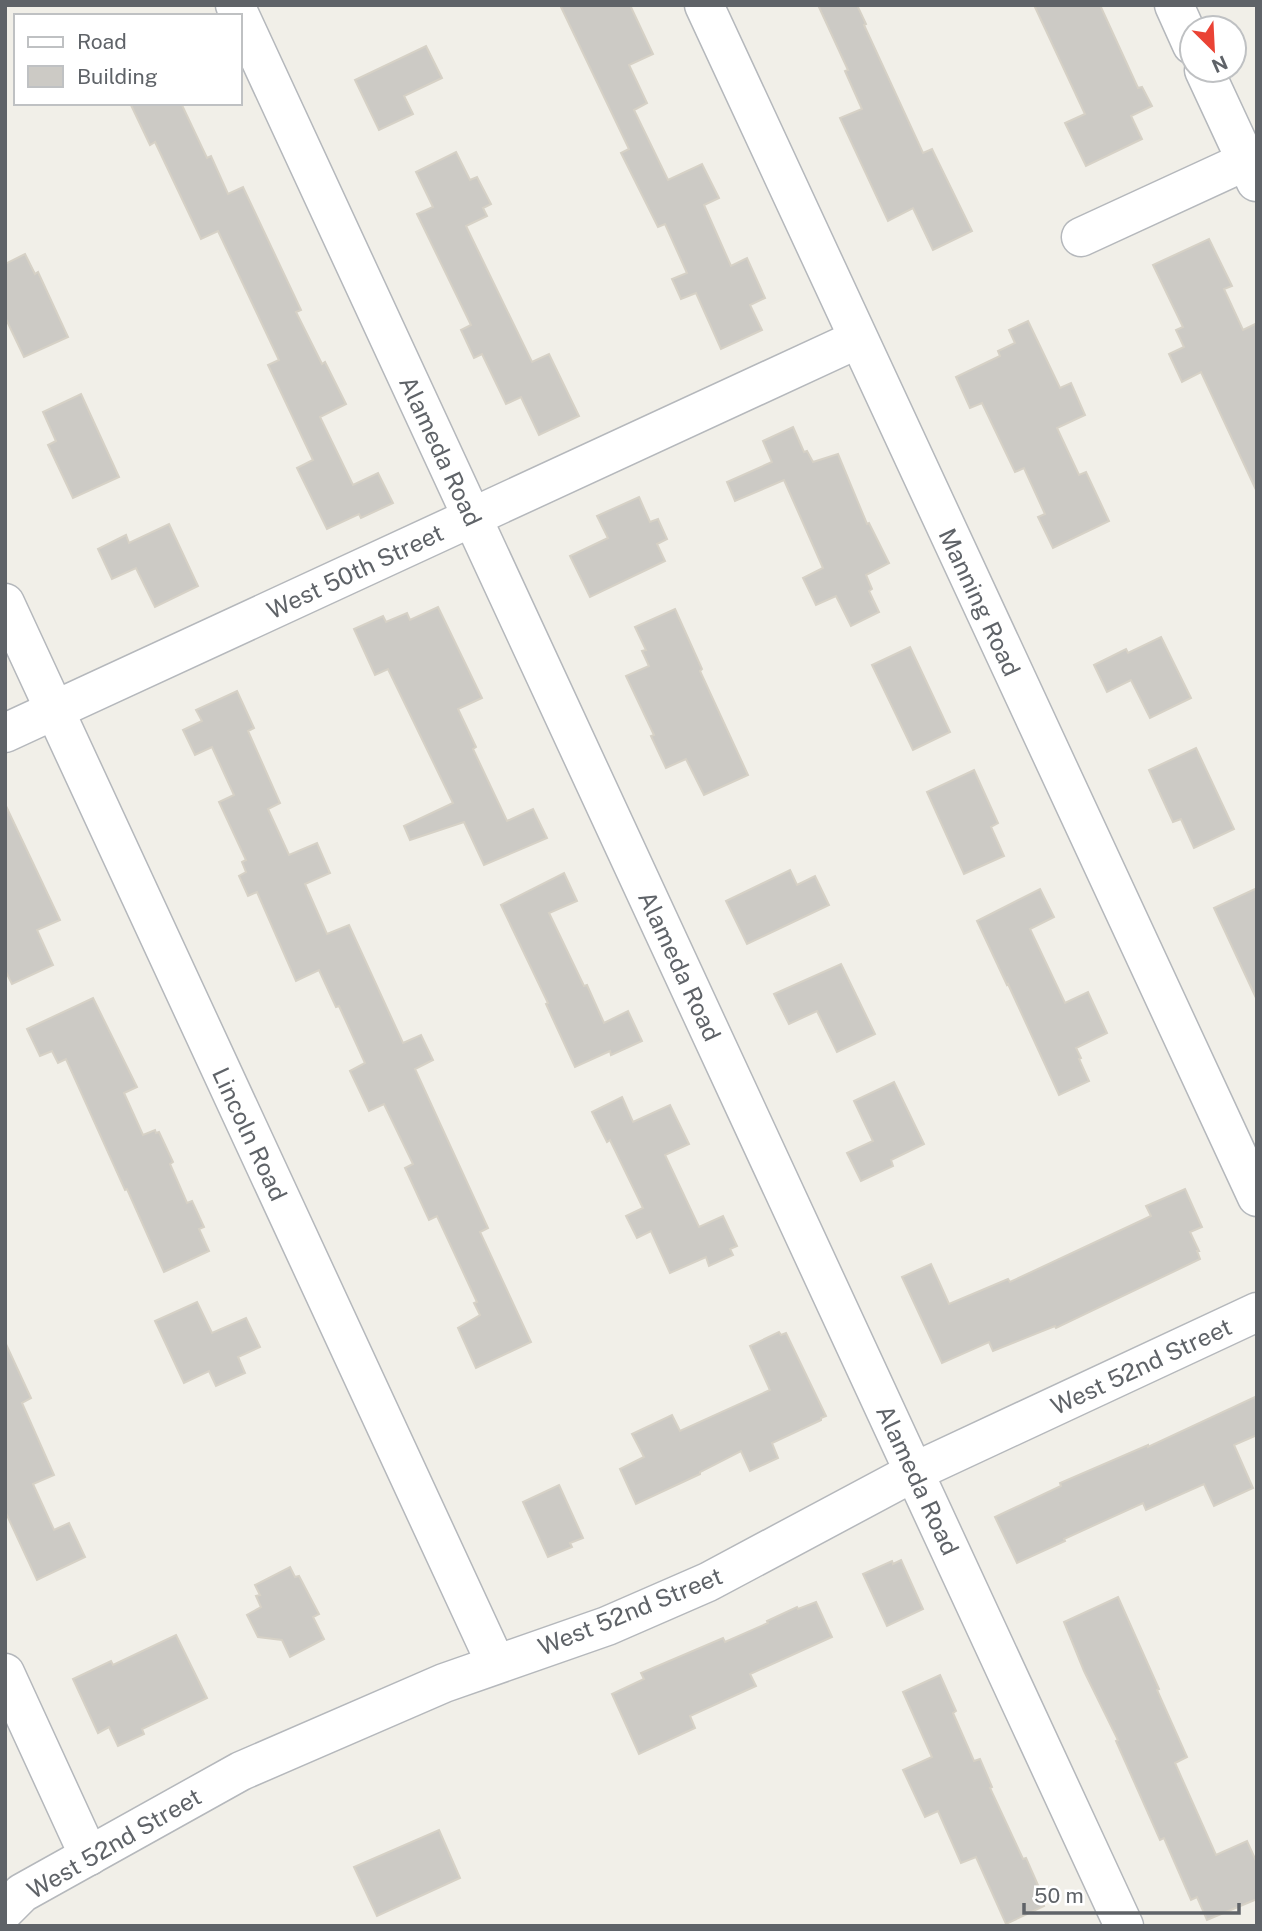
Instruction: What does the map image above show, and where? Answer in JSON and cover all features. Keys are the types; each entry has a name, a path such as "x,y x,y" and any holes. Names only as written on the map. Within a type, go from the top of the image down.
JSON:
{"street":[{"name":"Manning Road","path":"704,5 1257,1198"},
{"name":"Alameda Road","path":"242,20 1124,1926"},
{"path":"1081,237 1253,167 1211,84"},
{"name":"West 50th Street","path":"5,733 858,339"},
{"name":"Lincoln Road","path":"5,603 496,1664"},
{"name":"West 52nd Street","path":"11,1899 241,1771 443,1683 607,1626 708,1582 914,1472 1257,1312"},
{"path":"5,1673 89,1856"}],"building":[{"path":"560,5 630,5 653,54 629,65 647,103 634,110 668,180 702,164 719,198 704,205 731,266 747,258 765,298 750,305 762,330 721,349 696,293 681,299 672,279 687,273 665,224 658,227 621,153 629,149"},
{"path":"818,5 857,5 923,153 932,149 972,231 933,250 913,208 888,221 840,118 862,109 845,71 848,70"},
{"path":"1034,5 1100,5 1138,88 1142,87 1152,106 1131,116 1142,139 1086,166 1065,123 1085,114"},
{"path":"426,46 442,78 404,96 413,114 379,130 355,80"},
{"path":"131,105 182,105 207,158 211,156 228,194 243,187 301,310 296,312 346,404 320,417 353,485 378,473 393,503 361,518 359,514 327,529 297,468 313,460 268,365 279,360 218,231 201,239 155,142 150,145"},
{"path":"456,152 470,180 477,177 491,204 483,208 487,216 466,226 532,362 549,354 579,416 539,435 521,397 506,404 482,354 474,358 461,330 471,325 417,214 433,207 416,172"},
{"path":"1209,239 1232,286 1224,289 1243,330 1257,323 1257,492 1201,372 1182,382 1169,354 1184,347 1176,330 1183,327 1153,265"},
{"path":"25,254 35,274 38,272 68,337 24,357 5,317 5,264"},
{"path":"1028,321 1060,388 1071,383 1085,415 1057,428 1079,475 1086,472 1109,521 1053,548 1038,517 1045,514 1024,468 1015,472 982,403 970,408 956,377 1000,356 998,351 1015,343 1009,330"},
{"path":"81,394 119,477 73,498 48,445 56,441 43,412"},
{"path":"793,427 804,452 807,451 813,462 838,454 867,524 869,523 889,563 866,575 872,589 869,591 879,612 851,626 836,596 816,605 803,578 823,568 784,480 735,501 727,482 772,462 763,441"},
{"path":"639,497 650,522 658,519 667,539 657,544 665,561 590,597 570,556 608,538 597,516"},
{"path":"169,524 198,586 155,607 136,568 112,579 98,549 126,535 129,543"},
{"path":"438,607 482,698 458,709 476,747 473,749 507,821 533,809 547,838 484,865 464,822 410,840 404,826 453,803 388,669 375,675 354,629 383,616 386,622 407,613 410,620"},
{"path":"675,609 748,775 704,795 686,759 666,768 651,736 654,735 626,676 649,666 642,651 646,650 635,627"},
{"path":"1161,637 1191,698 1150,718 1131,680 1107,692 1094,665 1126,649 1128,653"},
{"path":"910,647 950,732 913,750 872,665"},
{"path":"237,691 254,728 248,731 280,803 268,809 289,855 317,843 330,873 305,884 327,934 349,925 403,1043 421,1035 433,1060 415,1069 488,1228 480,1232 531,1342 476,1368 458,1328 480,1315 474,1303 477,1302 437,1216 429,1220 405,1168 413,1164 384,1104 369,1111 350,1071 365,1063 319,970 296,981 257,892 248,896 239,876 246,872 242,862 246,860 219,802 234,795 212,747 195,755 183,730 202,721 196,710"},
{"path":"1196,748 1234,829 1194,848 1181,819 1173,822 1149,770"},
{"path":"974,770 998,823 991,827 1004,856 964,874 927,792"},
{"path":"5,804 60,920 37,930 53,965 12,984 5,970"},
{"path":"790,870 797,885 815,876 829,905 747,944 726,901"},
{"path":"564,873 577,901 549,913 604,1023 628,1011 642,1041 611,1055 610,1051 575,1067 501,905"},
{"path":"1257,888 1257,1000 1214,908"},
{"path":"1040,889 1054,917 1030,929 1065,1003 1088,992 1107,1033 1076,1048 1089,1081 1059,1095 977,921"},
{"path":"841,964 875,1034 837,1052 817,1011 789,1024 774,994"},
{"path":"93,998 137,1087 124,1093 143,1135 155,1130 156,1133 159,1132 187,1203 192,1201 204,1227 199,1229 209,1251 164,1272 66,1059 58,1063 52,1051 40,1056 27,1029"},
{"path":"894,1082 924,1144 891,1160 893,1166 861,1181 847,1153 873,1141 854,1101"},
{"path":"622,1097 633,1122 670,1105 689,1144 665,1155 699,1227 723,1216 737,1246 730,1249 733,1255 709,1266 706,1257 670,1273 651,1231 637,1238 626,1216 643,1208 610,1140 607,1142 592,1112"},
{"path":"1185,1189 1202,1227 1190,1232 1200,1259 1056,1328 1055,1326 993,1351 989,1342 942,1363 902,1277 931,1264 949,1304 1008,1279 1010,1282 1151,1216 1146,1206"},
{"path":"197,1302 212,1333 246,1318 260,1347 238,1357 245,1373 216,1386 209,1371 184,1383 155,1321"},
{"path":"779,1332 781,1335 786,1333 826,1416 772,1443 778,1458 750,1471 741,1451 636,1504 620,1469 644,1457 632,1434 672,1415 680,1431 770,1390 750,1346"},
{"path":"5,1342 31,1398 22,1403 54,1475 33,1484 54,1530 69,1523 85,1557 37,1580 5,1511"},
{"path":"1257,1396 1257,1435 1234,1445 1253,1488 1214,1506 1204,1484 1146,1510 1143,1503 1017,1563 995,1517 1061,1486 1060,1483 1148,1447"},
{"path":"559,1485 583,1538 570,1543 572,1547 548,1557 523,1502"},
{"path":"901,1560 923,1609 887,1626 863,1574 892,1561 893,1564"},
{"path":"290,1567 295,1577 299,1576 319,1614 313,1617 324,1639 290,1657 282,1640 258,1637 247,1615 261,1607 256,1596 260,1595 255,1585"},
{"path":"1118,1597 1187,1757 1175,1763 1216,1855 1247,1841 1257,1863 1257,1899 1207,1920 1197,1897 1191,1900 1164,1838 1160,1840 1064,1622"},
{"path":"816,1602 832,1637 750,1674 756,1686 690,1716 695,1728 639,1754 612,1694 644,1679 641,1673 723,1638 725,1642 797,1607 798,1609"},
{"path":"176,1635 207,1698 142,1729 144,1734 118,1746 109,1727 98,1733 73,1679 111,1661 113,1665"},
{"path":"940,1675 974,1761 980,1759 992,1787 990,1788 1041,1892 1038,1893 1044,1906 1006,1924 976,1857 961,1863 938,1811 925,1817 903,1770 932,1757 903,1692"},
{"path":"439,1830 460,1878 377,1916 354,1867"}]}
